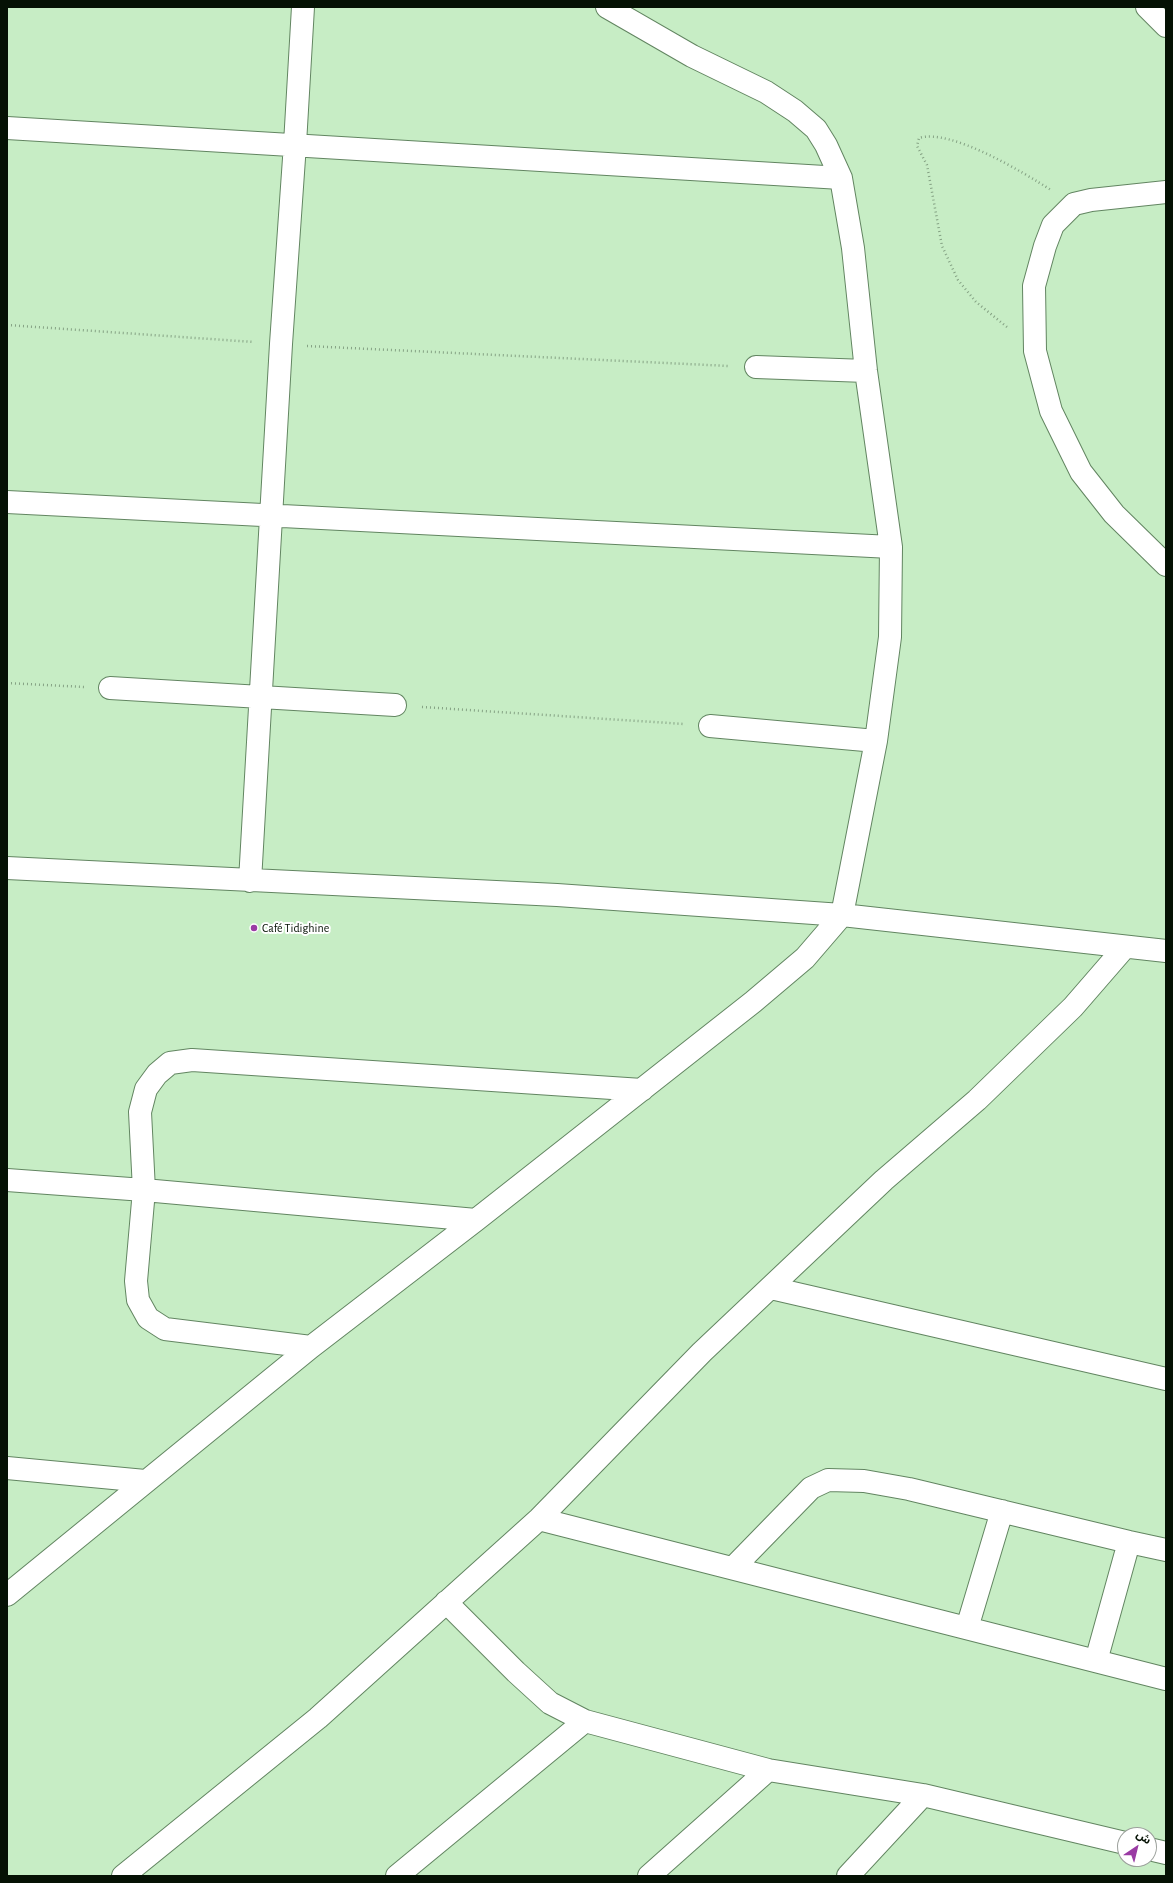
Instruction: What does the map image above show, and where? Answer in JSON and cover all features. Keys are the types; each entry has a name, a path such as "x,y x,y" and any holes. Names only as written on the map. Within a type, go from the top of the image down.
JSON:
{"street":[{"path":"250,881 281,344 303,7"},
{"path":"7,1596 145,1481 311,1347 476,1220 753,1002 805,958 842,915 876,741 890,637 891,547 866,371 853,248 841,178 826,145 819,134 795,111 766,92 692,56 607,7"},
{"path":"1148,7 1166,26"},
{"path":"7,128 295,144 841,178"},
{"path":"1166,192 1091,200 1074,204 1053,225 1045,246 1034,286 1035,351 1051,411 1081,472 1114,514 1166,565"},
{"path":"756,367 866,371"},
{"path":"7,502 271,517 891,547"},
{"path":"110,688 396,705"},
{"path":"710,726 876,741"},
{"path":"7,868 557,895 842,915 1166,951"},
{"path":"123,1876 318,1718 539,1519 702,1352 884,1180 978,1100 1073,1007 1125,947"},
{"path":"311,1347 165,1329 148,1318 138,1300 136,1281 144,1190 140,1112 146,1089 157,1074 170,1063 192,1060 642,1090"},
{"path":"7,1180 144,1190 476,1220"},
{"path":"771,1288 1166,1379"},
{"path":"7,1468 145,1481"},
{"path":"733,1568 811,1488 828,1480 864,1481 909,1489 1166,1550"},
{"path":"967,1628 1002,1511"},
{"path":"539,1519 1166,1679"},
{"path":"1096,1661 1129,1542"},
{"path":"446,1602 516,1672 550,1703 585,1721 768,1770 923,1795 1117,1842"},
{"path":"397,1876 585,1721"},
{"path":"649,1876 768,1770"},
{"path":"848,1876 923,1795"}],"path":[{"path":"1035,351 976,302 958,280 942,246 926,165 918,146 919,138 926,136 940,137 994,156 1074,204"},
{"path":"7,325 281,344 756,367"},
{"path":"7,683 110,688"},
{"path":"396,705 710,726"}],"place":[{"name":"Café Tidighine","path":"254,928"}]}
